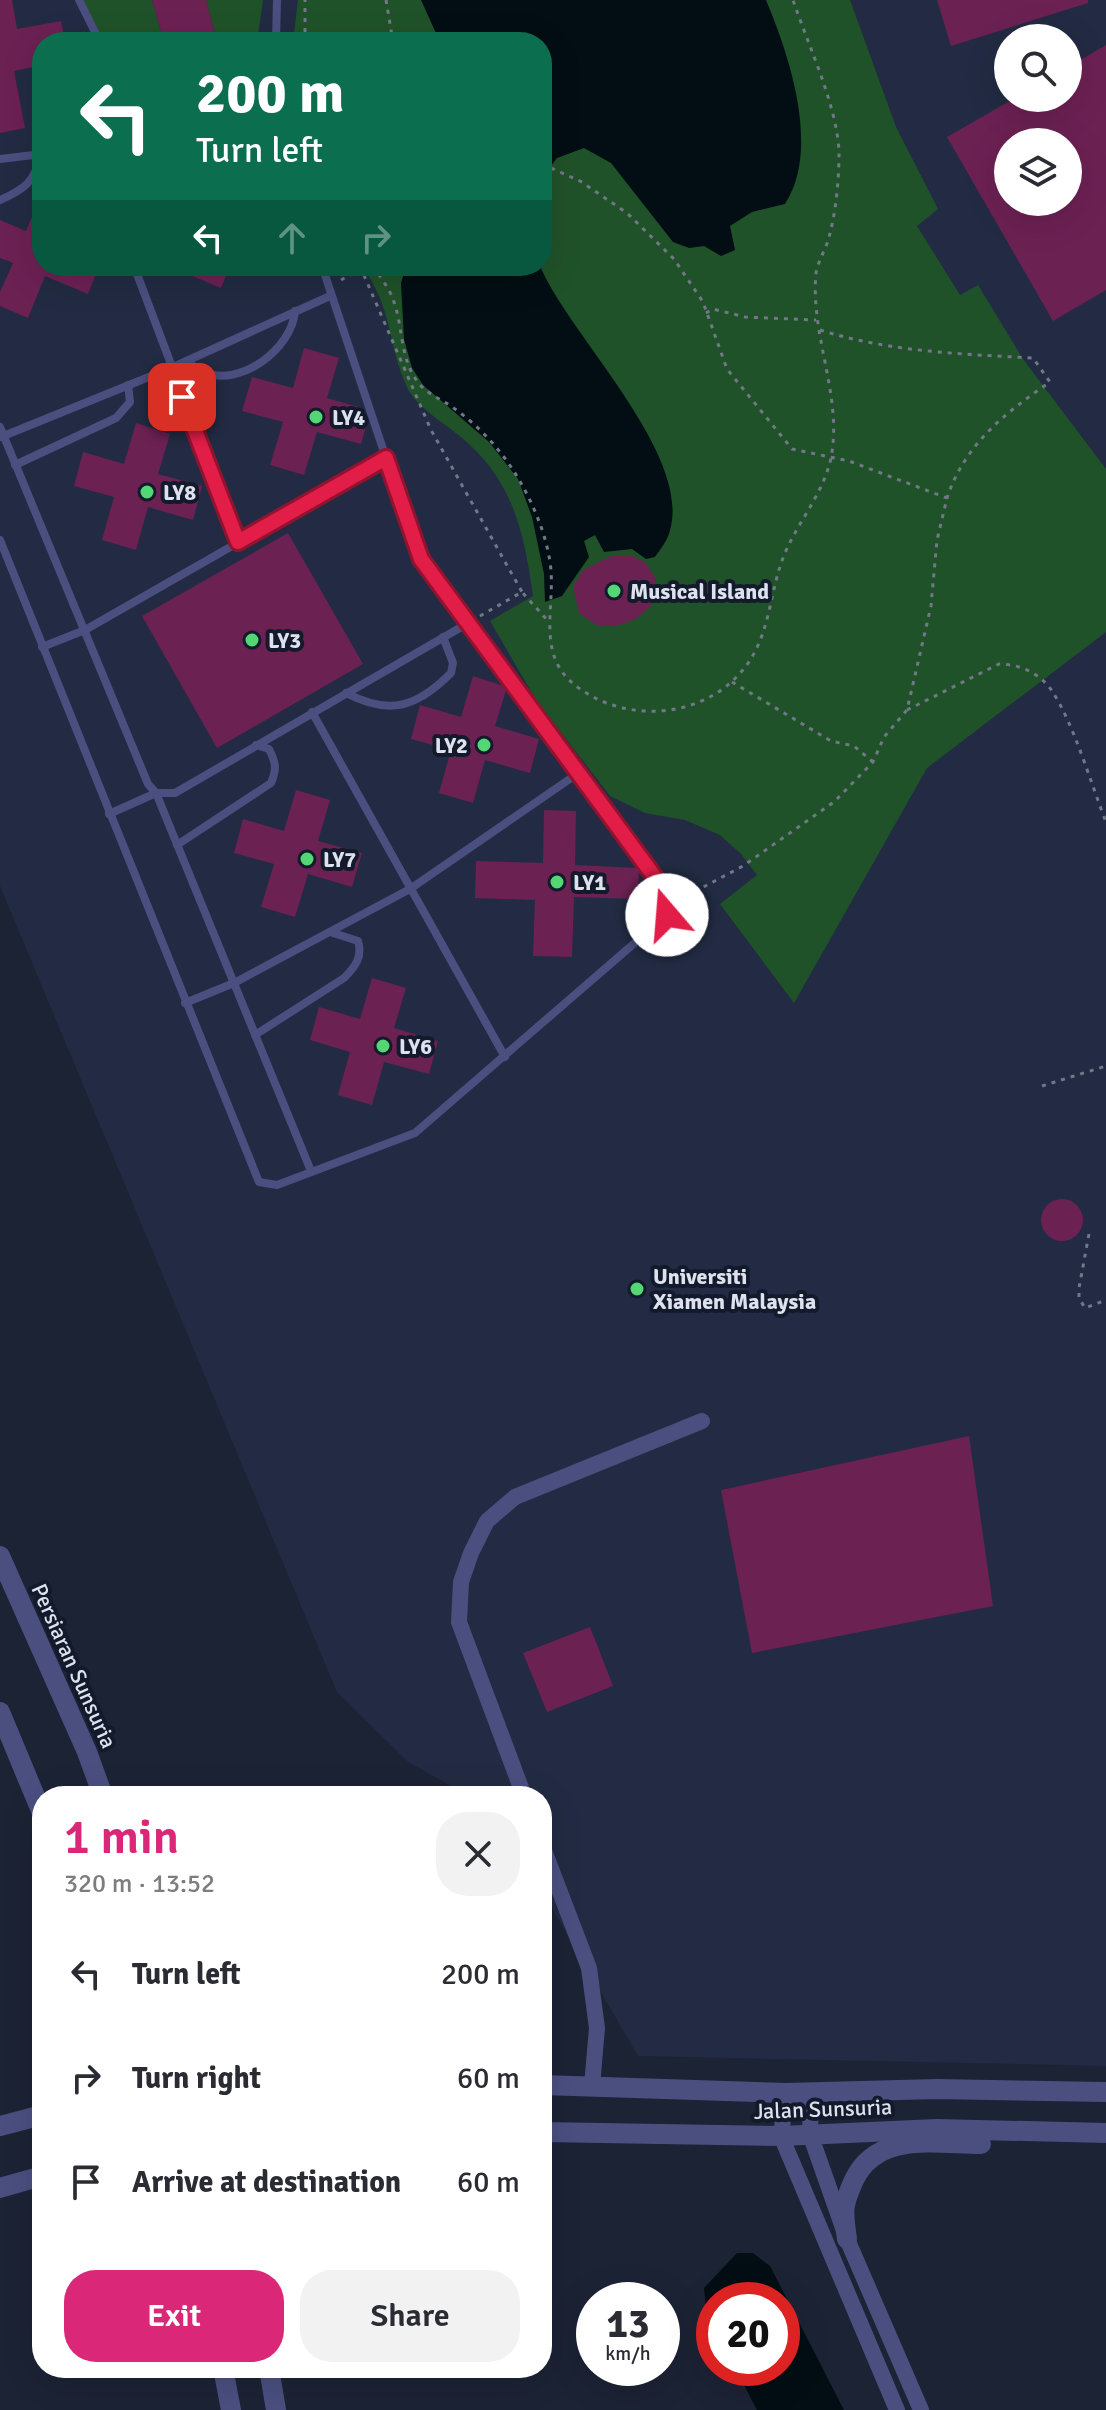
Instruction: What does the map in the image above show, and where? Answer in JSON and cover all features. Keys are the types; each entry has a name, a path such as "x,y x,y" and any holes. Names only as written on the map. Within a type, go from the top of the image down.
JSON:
{"street":[{"path":"520,1786 459,1622 461,1582 471,1553 487,1521 515,1497 702,1421"},
{"name":"Persiaran Sunsuria","path":"0,1556 99,1786"},
{"path":"0,1712 32,1789"},
{"path":"552,1871 589,1968 597,2028 592,2086"},
{"name":"Jalan Sunsuria","path":"552,2085 786,2093 1106,2092"},
{"path":"811,2092 810,2134 847,2239 921,2410"},
{"path":"786,2093 781,2136 897,2410"},
{"path":"0,2126 32,2118"},
{"name":"Jalan Sunsuria","path":"552,2132 781,2136 937,2129 1106,2134"},
{"path":"847,2239 842,2206 860,2169 878,2150 903,2144 995,2144 1106,2134"},
{"path":"0,2188 32,2179"},
{"path":"225,2378 231,2410"},
{"path":"271,2378 276,2410"}],"lane":[{"path":"79,0 95,32"},
{"path":"276,32 277,0"},
{"path":"0,159 32,155"},
{"path":"0,200 28,186 32,178"},
{"path":"138,276 238,542"},
{"path":"0,540 259,1182 277,1185 415,1133 667,915 668,895 421,559 325,276"},
{"path":"311,1171 156,793 148,784 1,433 171,368 295,311 329,291"},
{"path":"187,361 203,373 221,375 250,368 282,343 295,311"},
{"path":"15,465 116,418 130,402 128,385"},
{"path":"42,647 85,630 386,458"},
{"path":"109,814 156,793 175,793 470,622"},
{"path":"346,693 379,707 405,706 451,673 453,663 443,637"},
{"path":"312,712 505,1057"},
{"path":"177,845 271,783 277,769 274,759 269,749 256,745"},
{"path":"185,1003 234,983 410,889 577,774"},
{"path":"255,1035 344,978 353,969 359,959 358,941 348,935 329,932"}],"path":[{"path":"305,0 305,32"},
{"path":"386,0 391,32"},
{"path":"379,276 394,301 409,369 418,382 430,395 456,409 514,467 541,526 551,570 548,621 555,662 566,676 589,694 631,711 676,710 696,704 732,682 753,655 782,560 811,507 831,459 832,403 816,320 816,270 828,240 836,199 839,149 827,99 793,0"},
{"path":"552,168 580,181 627,213 674,259 703,302 727,369 785,441 801,453 849,461 947,498"},
{"path":"329,291 349,276"},
{"path":"364,276 431,430 522,592 548,621"},
{"path":"705,314 713,309 745,317 816,320"},
{"path":"818,330 861,343 907,349 1033,358 1050,382 999,418 972,448 953,480 937,540 931,606 907,710"},
{"path":"470,622 522,592"},
{"path":"669,905 743,866 834,802 873,762 884,737 907,710 999,664 1016,664 1032,672 1051,689 1106,822"},
{"path":"732,682 831,741 854,746 873,762"},
{"path":"1042,1086 1106,1066"},
{"path":"1089,1234 1079,1298 1085,1308 1106,1300"}],"shaded area":[{"name":"Universiti Xiamen Malaysia","path":"0,0 1106,0 1106,2066 638,2056 552,1908 552,1786 451,1786 407,1761 337,1692 0,886"},
{"path":"421,0 766,0 784,47 798,102 800,157 795,182 785,204 752,212 730,226 735,250 721,256 704,246 689,248 673,242 611,163 584,148 557,158 552,165 552,32 435,32"},
{"path":"403,276 545,276 624,395 663,466 672,500 670,530 655,557 646,559 632,549 604,552 595,535 584,541 589,557 562,596 545,602 544,574 532,517 518,479 489,442 423,385 412,368 404,339"},
{"path":"737,2253 753,2253 770,2266 778,2282 710,2282"},
{"path":"800,2324 844,2410 757,2410 744,2386 800,2386"}],"green space":[{"path":"83,0 152,0 161,32 99,32"},
{"path":"206,0 263,0 258,32 214,32"},
{"path":"298,0 850,0 896,127 938,209 917,226 960,295 978,285 1023,359 1106,469 1106,632 927,768 794,1003 720,904 757,875 741,854 720,835 685,820 645,813 610,796 536,700 490,621 533,596 525,550 513,509 493,471 479,454 411,395 380,298 368,276 552,276 552,32 294,32"}],"building":[{"path":"0,0 12,0 17,29 61,21 63,32 32,32 32,67 14,71 25,128 0,133"},
{"path":"152,0 206,0 214,32 161,32"},
{"path":"937,0 1088,0 1088,3 1021,24 994,24 994,33 951,46"},
{"path":"1106,45 1106,290 1053,321 947,137 994,110 1082,112 1082,59"},
{"path":"32,217 32,276 45,276 28,318 0,306 0,292 13,263 0,258 0,220 26,231"},
{"path":"45,276 95,276 88,294"},
{"path":"193,276 226,276 221,288"},
{"name":"LY4","path":"304,348 339,358 327,398 362,408 367,423 361,444 317,432 304,475 270,465 283,422 242,411 252,377 293,388"},
{"name":"LY8","path":"136,423 170,434 158,474 202,486 193,520 148,507 136,550 102,540 114,497 74,486 83,452 124,464"},
{"name":"LY3","path":"288,533 363,664 217,748 142,616"},
{"name":"Musical Island","path":"613,555 631,555 646,563 655,578 655,595 650,607 636,619 616,626 598,626 579,613 573,587 583,570"},
{"name":"LY2","path":"473,676 507,687 495,726 539,739 530,773 485,760 473,803 439,793 451,750 411,739 420,705 461,717"},
{"name":"LY7","path":"296,790 330,800 318,841 362,853 352,887 308,874 295,917 261,907 274,864 234,853 243,819 284,831"},
{"name":"LY1","path":"544,810 576,811 575,865 639,868 638,899 574,897 572,957 533,956 535,900 475,898 476,861 543,863"},
{"name":"LY6","path":"372,978 406,988 394,1028 438,1041 429,1074 384,1062 372,1105 338,1095 350,1052 310,1040 319,1007 360,1019"},
{"path":"1062,1199 1077,1205 1083,1220 1077,1235 1062,1241 1047,1235 1041,1220 1047,1205"},
{"path":"969,1436 993,1606 752,1653 721,1490"},
{"path":"590,1627 613,1686 547,1712 523,1653"}],"place":[{"name":"LY4","path":"316,417"},
{"name":"LY8","path":"147,492"},
{"name":"Musical Island","path":"614,591"},
{"name":"LY3","path":"252,640"},
{"name":"LY2","path":"484,745"},
{"name":"LY7","path":"307,859"},
{"name":"LY1","path":"557,882"},
{"name":"LY6","path":"383,1046"},
{"name":"Universiti Xiamen Malaysia","path":"637,1289"}],"route":[{"path":"182,397 238,542 386,458 407,526 421,559 668,895 667,915"}]}
